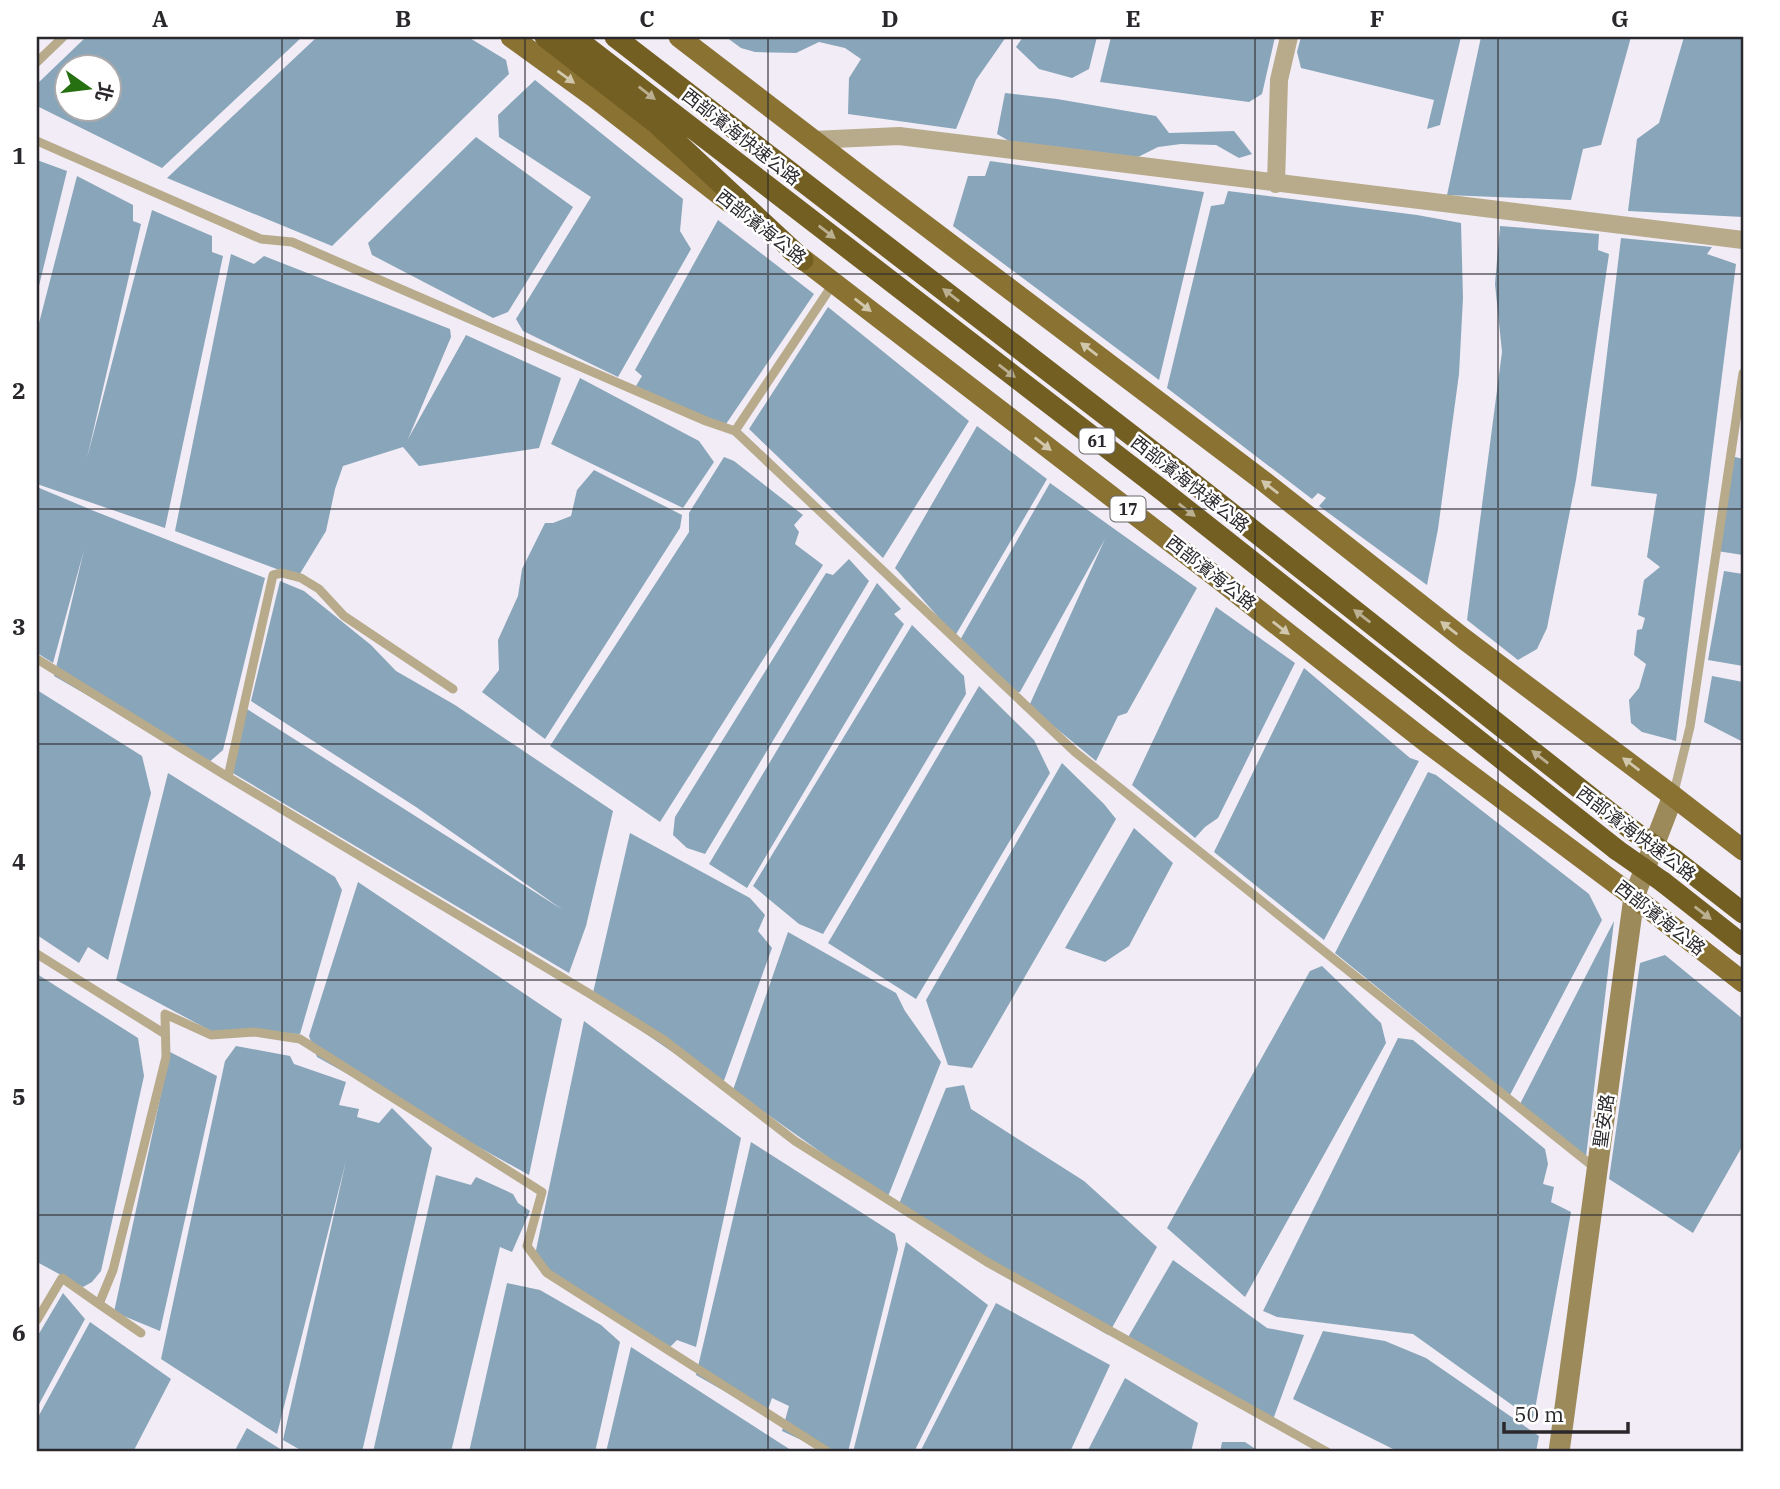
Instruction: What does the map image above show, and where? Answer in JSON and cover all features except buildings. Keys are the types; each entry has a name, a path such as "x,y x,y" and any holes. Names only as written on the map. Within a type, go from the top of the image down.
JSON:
{"highway":[{"path":"545,37 657,124 803,260"},
{"name":"西部濱海快速公路","path":"573,37 1163,491 1617,850 1743,944"},
{"name":"西部濱海快速公路","path":"615,37 1178,471 1632,830 1743,913"}],"main road":[{"name":"西部濱海公路","path":"511,37 594,97 1425,741 1743,982"},
{"path":"679,37 1743,850"}],"street":[{"path":"1276,184 1279,80 1289,37"},
{"path":"813,140 899,136 1743,240"},
{"name":"聖安路","path":"1559,1452 1634,897 1673,796"}],"lane":[{"path":"37,62 63,37"},
{"path":"37,141 261,239 292,242 706,421 735,431 1075,752 1598,1170"},
{"path":"735,431 834,282"},
{"path":"1673,796 1690,727 1743,373"},
{"path":"228,777 272,575 282,573 301,578 318,589 344,616 453,689"},
{"path":"37,659 664,1040 795,1141 988,1262 1327,1452"},
{"path":"37,954 165,1034"},
{"path":"99,1304 113,1270 166,1057 165,1014 211,1035 254,1031 300,1039 542,1192 527,1246 547,1273 828,1452"},
{"path":"37,1320 62,1278 141,1332"}],"water":[{"path":"86,37 302,37 162,168 69,122 122,122 122,52 70,52"},
{"path":"317,37 468,37 506,60 509,74 332,246 167,178"},
{"path":"726,37 1006,37 976,80 956,129 848,114 849,78 861,59 845,48 819,42 796,53 755,52 741,48"},
{"path":"1023,37 1097,37 1089,69 1072,78 1039,69 1016,47"},
{"path":"1111,37 1275,37 1262,94 1249,102 1100,82"},
{"path":"1301,37 1461,37 1440,125 1427,129 1434,100 1301,68 1297,52"},
{"path":"1481,37 1631,37 1601,145 1583,149 1571,200 1447,195"},
{"path":"1684,37 1743,37 1743,217 1628,211 1637,139 1659,123"},
{"path":"52,70 52,113 37,106 37,84"},
{"path":"535,80 683,199 680,231 691,249 618,377 523,331 516,319 591,197 499,137 498,115"},
{"path":"1005,93 1156,116 1169,133 1234,131 1252,154 1239,158 1216,145 1181,144 1158,147 1138,157 1009,141 997,134"},
{"path":"476,137 573,207 508,312 493,318 372,255 368,243"},
{"path":"37,160 67,171 37,294"},
{"path":"990,161 1204,192 1159,380 953,226 968,176 985,176"},
{"path":"77,176 133,205 133,221 141,224 87,458 152,210 212,236 212,252 223,256 165,528 37,484 37,331"},
{"path":"1228,191 1461,223 1463,298 1459,374 1438,529 1427,585 1319,506 1326,498 1318,493 1312,499 1167,388 1211,206 1224,204"},
{"path":"718,220 814,294 724,427 636,386 642,376 635,370"},
{"path":"1500,226 1599,234 1598,250 1609,254 1576,480 1547,628 1537,649 1518,660 1467,620 1502,352 1495,284"},
{"path":"1621,238 1712,247 1707,254 1736,264 1676,741 1642,732 1631,723 1629,700 1639,688 1646,664 1634,655 1637,630 1642,629 1645,618 1638,615 1644,580 1660,567 1647,557 1657,494 1591,486"},
{"path":"231,254 254,264 264,256 450,329 451,337 408,439 466,335 561,378 539,448 419,466 403,447 343,466 326,531 298,577 175,531"},
{"path":"828,307 969,421 883,558 749,429"},
{"path":"580,378 699,441 714,462 683,508 551,444"},
{"path":"977,426 1047,479 955,636 895,568"},
{"path":"1731,456 1743,459 1743,555 1717,551"},
{"path":"724,457 734,461 803,515 794,525 799,532 795,544 823,565 660,822 550,746 689,532 689,513"},
{"path":"594,470 682,515 680,528 545,739 482,692 499,670 498,640 518,596 522,569 545,523 571,516 577,490"},
{"path":"1050,483 1197,588 1127,713 1118,716 1096,761 1029,706 1105,539 1020,692 1012,693 960,640"},
{"path":"37,487 265,578 223,750 207,764 54,676 84,550 53,663 37,653"},
{"path":"849,559 869,581 705,854 687,848 673,835 675,817 826,573 833,575"},
{"path":"1724,571 1743,574 1743,666 1708,660"},
{"path":"280,581 304,591 371,645 396,671 455,705 613,811 586,926 569,973 231,772 247,709 563,910 416,807 251,701"},
{"path":"877,583 901,609 894,614 904,624 747,888 709,864"},
{"path":"1216,607 1295,663 1218,818 1195,838 1132,785"},
{"path":"912,625 964,676 966,694 823,934 799,924 753,886"},
{"path":"1304,668 1410,758 1419,761 1324,940 1214,852"},
{"path":"1712,676 1743,682 1743,742 1704,722"},
{"path":"979,686 1034,740 1050,773 916,999 828,943"},
{"path":"37,690 142,756 151,793 108,960 88,947 79,963 37,935"},
{"path":"1062,763 1116,819 972,1068 948,1065 926,1000"},
{"path":"1428,772 1436,775 1589,894 1602,920 1510,1095 1335,953"},
{"path":"168,773 335,877 342,890 300,1034 211,1031 116,980"},
{"path":"1134,828 1173,863 1129,946 1105,962 1065,948"},
{"path":"630,833 750,898 765,915 758,931 772,948 722,1086 592,997"},
{"path":"358,882 562,1019 529,1175 317,1057 309,1036"},
{"path":"1614,921 1586,1157 1520,1104"},
{"path":"788,932 896,993 905,1011 941,1062 887,1199 733,1090"},
{"path":"1665,955 1743,1019 1743,1145 1693,1233 1609,1179 1640,963"},
{"path":"1322,966 1381,1023 1386,1043 1245,1297 1167,1228 1310,971"},
{"path":"37,974 138,1038 144,1076 101,1271 92,1282 83,1287 37,1262"},
{"path":"584,1021 741,1138 696,1347 677,1340 667,1350 542,1274 535,1255"},
{"path":"1398,1038 1413,1040 1545,1149 1548,1164 1543,1184 1554,1187 1551,1202 1571,1212 1533,1420 1413,1334 1277,1317 1263,1311"},
{"path":"236,1046 290,1056 294,1064 346,1082 339,1105 359,1109 357,1117 379,1123 392,1108 432,1148 362,1452 304,1452 283,1440 346,1161 277,1434 161,1359 225,1061"},
{"path":"170,1052 217,1076 160,1331 114,1312"},
{"path":"964,1085 971,1109 1084,1181 1157,1247 1108,1335 995,1270 899,1204 946,1088"},
{"path":"751,1142 895,1234 898,1249 848,1452 827,1452 782,1431 789,1406 772,1398 766,1415 696,1375"},
{"path":"436,1175 471,1185 476,1177 513,1194 518,1203 530,1211 512,1252 500,1247 451,1452 373,1452"},
{"path":"906,1242 988,1305 914,1452 853,1452"},
{"path":"1173,1260 1267,1328 1304,1335 1271,1425 1127,1339"},
{"path":"507,1283 540,1290 601,1325 620,1342 595,1452 469,1452"},
{"path":"63,1293 85,1319 37,1408 37,1337"},
{"path":"996,1303 1110,1365 1070,1452 920,1452"},
{"path":"90,1322 171,1379 133,1452 37,1452 37,1419"},
{"path":"1323,1331 1385,1341 1426,1358 1539,1436 1536,1452 1399,1452 1293,1399"},
{"path":"631,1347 794,1452 606,1452"},
{"path":"1125,1378 1198,1423 1191,1452 1087,1452"},
{"path":"247,1428 285,1452 234,1452"},
{"path":"1222,1442 1245,1442 1260,1452 1220,1452"}]}
